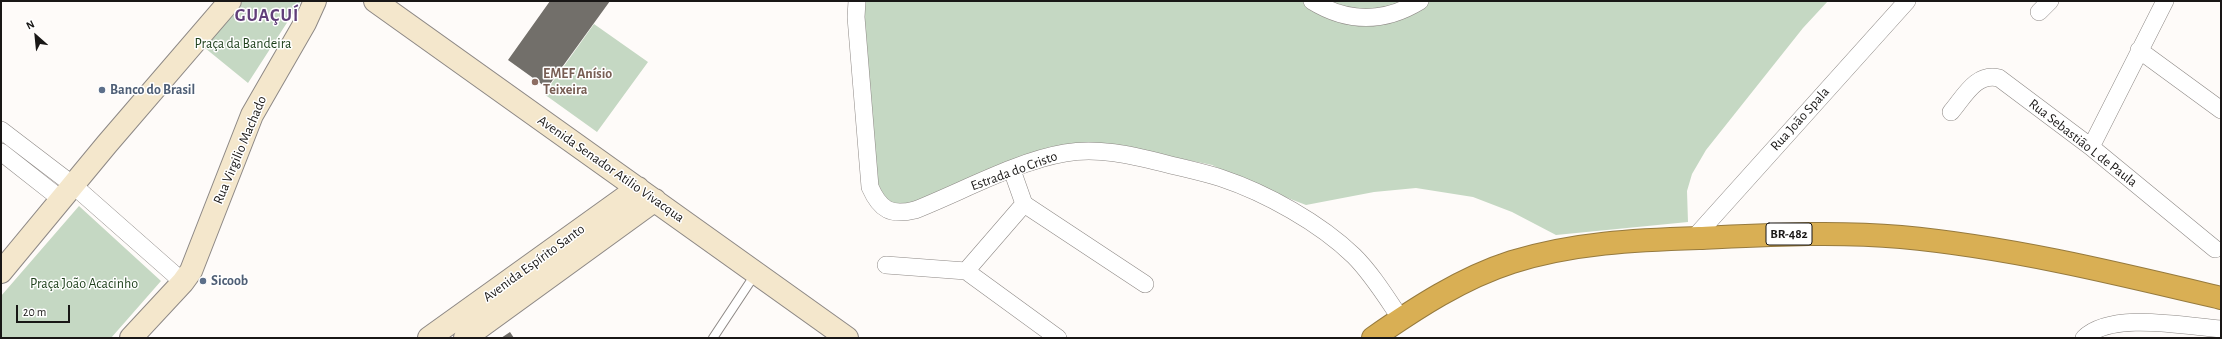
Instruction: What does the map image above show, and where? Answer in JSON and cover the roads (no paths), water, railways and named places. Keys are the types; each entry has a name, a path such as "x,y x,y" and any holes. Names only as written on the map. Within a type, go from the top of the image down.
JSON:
{"highway":[{"name":"BR-482","path":"1373,338 1401,318 1438,296 1472,279 1518,261 1554,251 1613,241 1798,233 1901,237 2007,252 2116,273 2221,298"}],"street":[{"path":"1,272 230,1"},
{"name":"Rua Virgilio Machado","path":"183,282 195,261 252,115 305,23 315,1"},
{"name":"Avenida Senador Atilio Vivacqua","path":"375,1 847,338"},
{"name":"Estrada do Cristo","path":"857,1 856,17 870,187 876,201 888,210 901,214 915,210 1012,170 1064,153 1092,150 1144,159 1222,178 1264,196 1312,224 1339,243 1366,270 1401,318"},
{"path":"1312,1 1339,15 1369,18 1390,16 1420,1"},
{"name":"Rua João Spala","path":"1694,238 1907,1"},
{"path":"2090,148 2165,1"},
{"path":"2139,50 2221,110"},
{"name":"Rua Sebastião L de Paula","path":"1951,112 1981,78 1992,76 2004,82 2090,148 2215,249"},
{"path":"1,130 68,192 183,282 131,338"},
{"path":"1,152 68,192"},
{"path":"1012,170 1024,204 1145,284"},
{"name":"Avenida Espírito Santo","path":"430,338 647,194"},
{"name":"Avenida Espírito Santo","path":"465,338 647,194"},
{"path":"966,271 1024,204"},
{"path":"886,265 966,271 1058,338"},
{"path":"2084,338 2098,327 2124,321 2221,329"}],"lane":[{"path":"713,338 756,272"}],"place":[{"name":"EMEF Anísio Teixeira","path":"535,82"},
{"name":"Banco do Brasil","path":"102,90"},
{"name":"Sicoob","path":"203,281"}],"district":[{"name":"GUAÇUÍ","path":"267,16"}],"park label":[{"name":"Praça da Bandeira","path":"243,44"},
{"name":"Praça João Acacinho","path":"84,284"}]}
